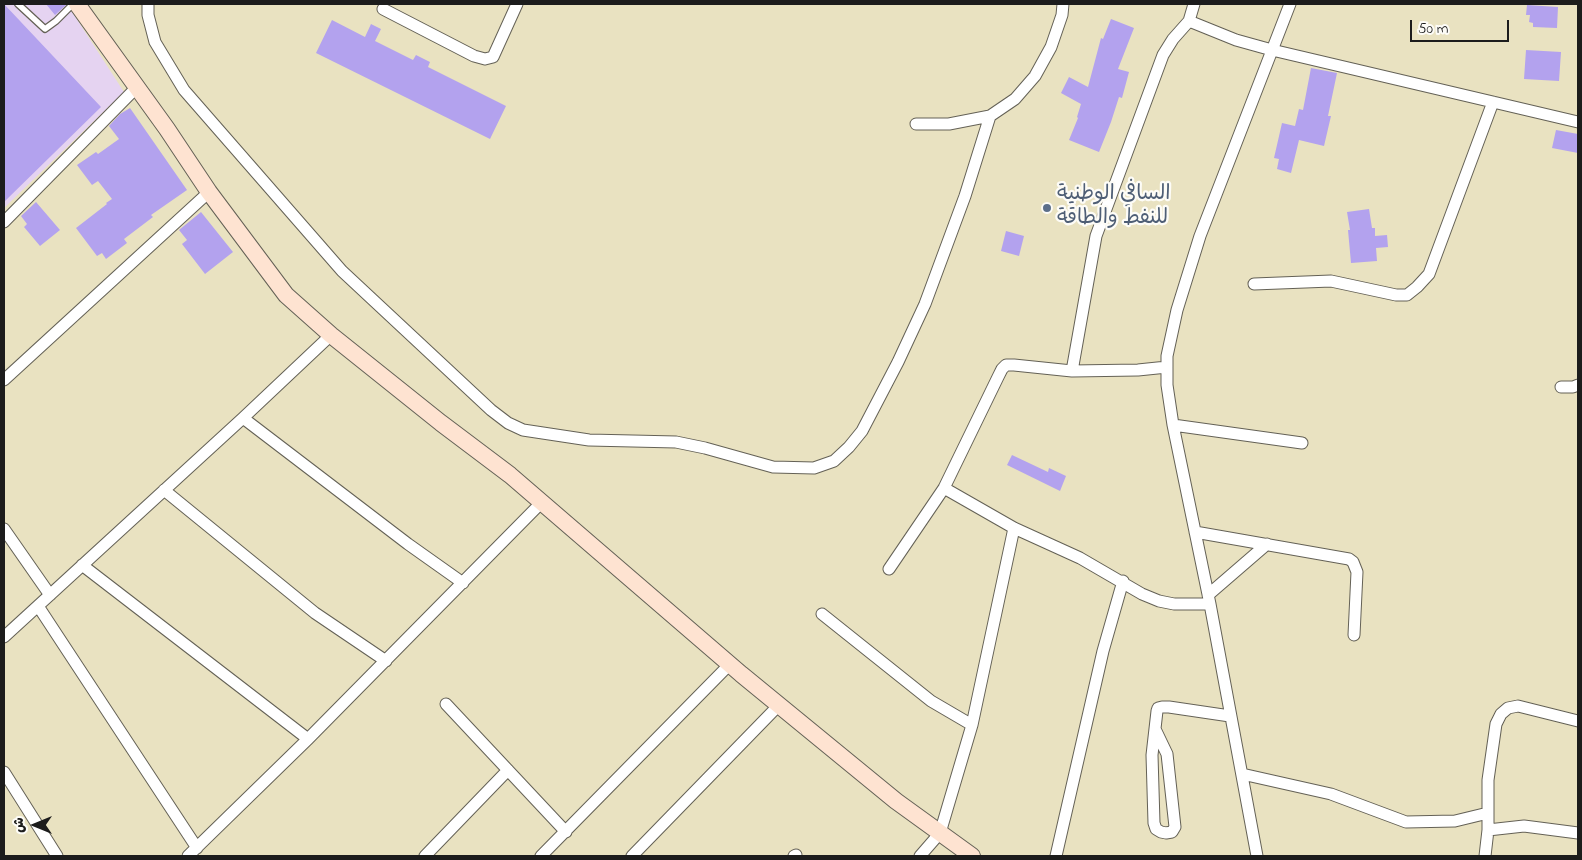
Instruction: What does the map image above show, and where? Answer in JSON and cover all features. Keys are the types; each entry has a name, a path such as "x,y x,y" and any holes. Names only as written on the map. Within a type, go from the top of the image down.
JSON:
{"main road":[{"path":"77,4 168,129 209,192 286,295 331,335 441,423 510,475 730,664 896,801 972,856"}],"street":[{"path":"148,4 148,15 155,42 184,90 342,271 491,410 508,423 524,430 589,440 676,442 773,467 814,468 834,461 862,432 926,304 965,196 990,116"},
{"path":"383,8 474,56 485,59 493,57 517,4"},
{"path":"916,124 949,124 990,116 1015,99 1035,76 1051,47 1062,15 1063,4"},
{"path":"1072,371 1096,236 1163,55 1172,39 1189,21 1194,4"},
{"path":"1257,856 1209,600 1173,425 1168,385 1167,356 1177,310 1200,236 1290,4"},
{"path":"1189,21 1236,40 1272,50 1578,122"},
{"path":"4,222 136,87"},
{"path":"1254,284 1331,281 1396,295 1407,295 1429,274 1493,102"},
{"path":"4,380 209,192"},
{"path":"4,636 331,335"},
{"path":"889,569 944,488 1002,369 1006,366 1014,364 1072,371 1138,370 1167,367"},
{"path":"1561,387 1574,387 1578,385"},
{"path":"243,418 408,544 463,583"},
{"path":"1173,425 1302,443"},
{"path":"944,488 1014,528 1080,558 1142,594 1159,601 1174,604 1209,600 1267,544"},
{"path":"164,490 316,613 386,661"},
{"path":"38,606 193,852 308,740 542,502"},
{"path":"920,856 940,834 972,725 1014,528"},
{"path":"4,529 50,595"},
{"path":"1195,532 1349,559 1353,562 1357,572 1354,635"},
{"path":"82,565 308,740"},
{"path":"1056,856 1103,651 1123,582"},
{"path":"822,614 931,702 972,725"},
{"path":"541,856 730,664"},
{"path":"446,704 566,832"},
{"path":"632,856 779,705"},
{"path":"1485,856 1488,830 1488,780 1496,724 1501,714 1508,708 1518,706 1578,720"},
{"path":"1155,729 1167,754 1175,827 1172,832 1166,834 1156,829 1154,824 1152,755 1157,711 1162,707 1230,716"},
{"path":"425,856 508,770"},
{"path":"4,772 57,856"},
{"path":"1242,774 1331,794 1406,822 1455,821 1488,813"},
{"path":"1488,830 1524,826 1578,833"}],"lane":[{"path":"18,4 44,29 56,21 73,4"}],"shaded area":[{"path":"4,4 67,4 124,92 4,208"}],"building":[{"path":"4,4 101,107 4,202"},
{"path":"46,4 67,4 55,15"},
{"path":"1527,5 1558,7 1557,28 1533,27 1533,23 1529,22 1530,15 1526,15"},
{"path":"1111,19 1134,28 1118,69 1129,72 1122,98 1119,97 1099,152 1069,140 1078,118 1081,104 1061,93 1069,77 1088,87 1101,38 1103,39"},
{"path":"332,20 365,37 371,24 381,29 375,41 413,60 416,55 430,62 428,67 506,106 490,139 316,53"},
{"path":"1526,50 1561,52 1559,81 1524,79"},
{"path":"1311,68 1337,73 1328,116 1331,116 1324,146 1299,140 1291,173 1277,169 1279,159 1274,158 1282,123 1295,126 1299,109 1303,110"},
{"path":"130,108 187,190 151,215 153,217 124,239 127,243 106,259 102,253 97,256 76,228 112,199 98,181 92,185 77,165 96,152 98,154 119,139 109,126 120,114"},
{"path":"1556,130 1578,134 1578,153 1552,148"},
{"path":"36,202 60,230 40,246 24,227 27,224 21,216"},
{"path":"1369,209 1372,228 1375,228 1375,236 1387,235 1388,247 1376,248 1377,261 1351,263 1348,230 1350,230 1347,212"},
{"path":"201,212 233,252 205,274 182,244 187,240 179,230"},
{"path":"1006,231 1024,236 1019,256 1001,251"},
{"path":"1012,455 1048,472 1049,468 1066,476 1060,491 1007,465"}],"place":[{"name":"السافي الوطنية للنفط والطاقة","path":"1047,208"}]}
